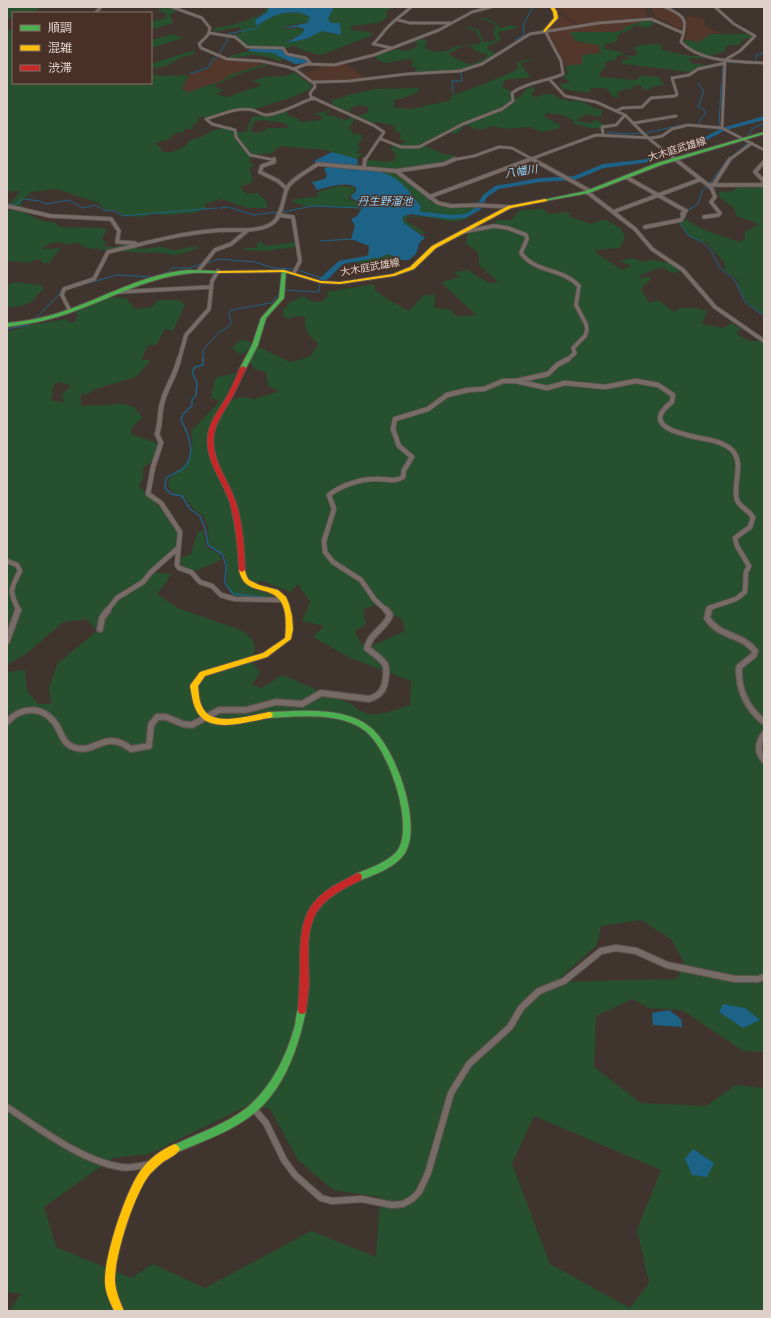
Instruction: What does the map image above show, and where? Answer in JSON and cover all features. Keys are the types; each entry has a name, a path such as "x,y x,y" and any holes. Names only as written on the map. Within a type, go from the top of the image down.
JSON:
{"street":[{"path":"172,7 202,18 210,28 210,33"},
{"path":"393,48 373,44 384,35 391,24 398,20 411,7"},
{"path":"293,69 311,64 339,64 393,48 439,30 472,12 491,7"},
{"path":"545,32 546,28 554,22 556,18 555,11 552,7"},
{"path":"665,7 682,16 686,27 681,42 688,48 725,62"},
{"path":"715,7 734,24 755,36 740,51 725,62"},
{"path":"210,33 199,46 216,56 227,59 261,61 293,69 314,82 349,81 407,74 460,71 482,64 525,36 599,22 646,18 657,20 683,33"},
{"path":"398,20 410,23 452,23"},
{"path":"381,139 403,148 420,146 464,123 493,113 509,105 513,101 512,92 517,89 550,80 564,72 561,61 545,32"},
{"path":"210,33 235,38 247,46 282,48 287,54 306,58 311,64"},
{"path":"722,128 725,62"},
{"path":"616,111 620,108 642,107 648,104 652,98 675,96 677,94 672,78 689,75 698,69 725,62 764,63"},
{"path":"550,80 565,96 596,102 625,115 664,152 675,159 699,180 708,185 715,194 715,197 711,202 720,213 718,215 704,217"},
{"path":"314,82 315,87 309,95 382,130 384,135 376,143 365,160 364,167"},
{"path":"287,189 283,183 272,180 260,172 262,166 274,162 274,159 250,155 236,137 235,130 231,127 212,125 206,120 231,111 252,110 266,115 288,110 296,104 314,98"},
{"path":"603,134 602,128 616,125 625,115"},
{"path":"634,123 676,116"},
{"path":"428,197 590,136 603,134 606,136 648,138 662,136 672,128 688,125 722,128 763,149"},
{"name":"大木庭武雄線","path":"7,325 42,320 70,311 116,292 173,274 198,271 296,271 321,282 340,283 394,275 412,268 434,247 510,207 588,192 675,159 764,133"},
{"path":"714,184 729,160 752,144"},
{"path":"70,311 62,296 64,289 94,279 108,252 148,242 211,230 249,230 274,223 287,189 315,165 364,167 396,171 447,164 455,159 474,156 499,147 512,148 588,192 635,229 652,249 683,270 715,307 764,341"},
{"path":"708,185 762,185 764,181 755,172 764,162"},
{"path":"396,171 428,197 438,203 451,206 476,205 510,207"},
{"path":"626,177 686,211 682,214 684,215 681,220 645,227"},
{"path":"613,212 699,180"},
{"path":"7,206 51,216 82,219 111,219 119,231 117,242 148,242"},
{"path":"278,215 292,217 300,261 296,271"},
{"path":"7,722 16,713 31,710 46,715 54,723 64,742 74,748 82,749 92,747 106,740 118,741 131,749 144,748 149,746 152,739 150,724 153,720 160,717 168,717 187,725 207,719 212,714 220,710 252,709 276,702 306,703 320,693 331,693 353,698 368,699 377,696 382,692 385,686 387,668 380,657 367,648 368,640 371,636 384,628 388,623 390,615 387,610 372,597 365,583 338,566 326,552 324,543 334,509 329,499 329,495 336,490 372,479 396,480 403,477 404,470 412,457 399,446 398,438 392,428 392,423 395,418 428,409 447,395 468,390 484,389 498,382 516,381 525,378 547,375 552,372 557,365 571,359 575,354 573,348 575,344 587,333 586,322 578,311 576,294 579,286 571,278 530,263 523,258 521,253 522,247 528,242 528,237 526,234 505,227 495,226 471,232 462,232"},
{"path":"198,271 215,250 231,244 249,230"},
{"path":"218,271 212,281 209,309 186,334 176,372 162,401 160,426 157,434 161,443 149,485 148,494 161,503 180,532 177,565 179,568 191,572 200,582 212,586 221,595 235,598 284,600"},
{"path":"119,1311 111,1295 108,1276 112,1256 136,1190 144,1175 153,1164 169,1154 255,1110 269,1093 291,1048 301,1017 305,989 303,944 306,923 316,904 333,889 393,860 405,845 406,829 400,786 387,750 368,728 352,719 337,716 286,714 260,715 223,722 213,722 207,719 202,713 194,694 194,686 203,674 254,659 283,644 288,639 290,632 290,621 284,600 280,594 253,586 246,581 242,574 241,543 236,513 230,493 216,469 210,446 211,433 216,420 255,344 264,318 281,298 284,271"},
{"path":"116,292 190,287 211,288"},
{"path":"516,381 547,388 572,382 596,387 611,386 628,382 658,385 673,395 672,402 664,407 661,412 663,422 672,432 724,445 736,456 738,464 735,487 737,501 740,506 752,514 753,518 750,527 735,538 738,548 748,561 749,566 745,578 746,587 740,598 709,608 707,618 714,629 749,643 755,651 754,655 739,667 738,676 744,700 748,708 764,722"},
{"path":"100,629 102,618 117,598 143,582 151,572 178,548"},
{"path":"7,562 17,565 20,571 11,589 11,595 19,611 7,641"},
{"path":"764,734 760,739 757,749 759,756 764,760"},
{"path":"255,1110 266,1123 288,1165 295,1175 321,1198 332,1201 362,1200 392,1205 403,1204 412,1199 422,1185 428,1172 451,1093 469,1064 510,1026 521,1008 539,991 564,980 601,951 616,948 636,952 667,965 735,979 758,979 764,977"},
{"path":"7,1107 49,1135 100,1160 123,1167 153,1164"}],"shaded area":[{"path":"554,7 645,7 648,17 577,24"},
{"path":"651,7 664,7 676,12 681,16 684,27 678,29 655,17"},
{"path":"558,15 561,15 577,25 549,30 547,29 557,22"},
{"path":"689,16 705,19 704,25 712,30 722,33 711,34 699,42 684,40 687,33 686,19"},
{"path":"649,19 626,27 624,30 615,32 570,32 575,41 599,45 601,53 582,55 582,64 566,66 552,39 546,33 548,31 601,23"},
{"path":"217,58 254,61 265,64 232,74 221,81 197,91 189,92 182,89 189,75 210,68 212,61"},
{"path":"344,64 352,68 364,78 318,81 313,80 303,72 318,70 319,66"}],"green space":[{"path":"7,7 41,7 34,12 12,12 12,17 7,20"},
{"path":"265,7 269,7 268,11 257,17 255,24 259,25 274,16 283,13 301,13 310,17 309,22 285,26 283,29 303,28 304,33 287,41 306,39 322,31 338,35 335,24 330,22 328,19 334,7 399,7 386,11 387,18 378,23 351,26 351,30 369,32 373,35 321,55 305,51 294,46 283,49 250,49 231,36 243,32 239,27 214,32 215,28 248,20 266,10"},
{"path":"170,8 177,10 170,15 173,23 152,30 152,21 165,19 166,13 158,11 159,9"},
{"path":"475,18 488,18 498,25 499,28 515,25 517,28 498,32 501,40 489,45 487,49 496,53 477,64 457,70 414,72 418,68 411,66 414,60 405,59 386,63 381,62 374,56 398,49 406,51 411,50 418,45 414,41 419,38 427,41 425,48 433,52 446,51 457,46 478,44 481,41 476,31 461,26 478,29 484,42 494,41 496,38 493,33 496,25 486,20","holes":["463,46 471,46 476,51 488,55 477,62 468,64 448,54"]},
{"path":"649,19 657,21 648,28 636,25 630,28 630,30 619,34 616,42 604,44 605,49 621,52 623,55 636,56 638,52 633,49 640,45 665,44 661,46 662,50 690,56 702,56 702,53 690,48 683,42 684,40 699,42 711,34 752,34 753,38 741,39 742,41 739,45 728,45 723,52 711,55 710,58 689,58 692,64 709,65 696,68 690,72 623,64 621,61 632,58 618,55 615,60 606,62 605,69 600,72 600,77 637,80 640,76 660,77 660,80 665,85 651,87 648,90 642,89 641,85 634,85 632,89 625,89 617,93 618,97 613,97 606,88 591,88 589,93 562,89 560,84 570,83 563,76 568,74 566,66 582,64 582,55 601,53 599,45 575,41 570,32 615,32 624,30 625,27"},
{"path":"12,29 12,84 152,84 152,74 163,76 189,75 182,89 189,92 221,81 232,74 265,64 268,65 239,74 213,86 223,90 216,94 227,97 259,86 261,84 253,82 263,77 285,76 295,72 312,86 309,90 295,96 255,109 238,109 208,117 198,117 199,121 193,124 193,129 185,129 182,133 175,133 168,140 155,143 162,150 162,152 172,152 184,147 190,140 202,137 211,131 231,126 238,132 246,132 252,117 288,111 287,115 298,119 300,122 320,120 323,117 314,114 331,110 324,115 348,120 352,116 355,119 349,128 354,134 363,135 360,139 363,139 357,146 361,147 356,153 363,154 357,159 342,157 327,150 280,146 272,153 253,155 249,162 255,166 249,168 253,182 240,187 246,194 258,193 266,201 267,208 248,208 221,199 205,204 206,209 194,213 164,215 154,213 143,217 124,216 116,210 104,209 99,203 56,189 32,192 22,200 21,207 7,205 11,203 20,191 7,191 7,30","holes":["262,120 285,123 289,128 268,128 260,133 251,132 251,128 255,121"]},
{"path":"173,34 183,38 152,48 152,40"},
{"path":"194,50 194,54 180,58 166,66 152,68 152,64"},
{"path":"249,51 273,53 286,59 278,61 256,55 233,58 230,58 229,56"},
{"path":"529,59 532,60 521,63 523,68 531,77 505,80 502,87 510,91 511,97 519,98 526,89 531,87 536,89 531,94 535,97 553,94 560,99 584,102 593,108 603,110 600,117 586,114 576,121 591,123 594,120 607,125 599,128 589,128 572,123 575,121 563,115 545,113 545,117 559,124 560,128 541,132 530,127 506,129 491,126 484,129 474,129 471,126 463,125 462,130 455,134 446,131 421,144 440,152 440,154 454,155 453,159 447,163 394,170 369,166 366,164 368,160 392,162 396,157 391,148 395,144 401,144 406,141 398,138 401,136 400,133 395,131 395,126 378,122 373,123 357,116 367,113 369,107 359,105 351,108 350,112 333,105 331,100 375,89 418,88 418,92 401,99 394,99 394,108 411,109 451,100 450,96 514,71 518,68 517,62"},
{"path":"360,169 394,173 411,183 434,204 454,208 481,207 481,210 468,216 468,218 454,221 427,217 407,217 406,221 426,233 423,235 403,222 402,219 404,216 435,216 453,219 449,215 420,212"},
{"path":"764,185 764,315 749,304 741,292 737,279 725,271 724,262 707,243 691,238 680,223 685,219 702,229 739,242 745,239 745,232 759,224 736,216 734,208 719,197 719,192 734,191 736,186 753,188"},
{"path":"338,186 355,187 354,192 348,197 350,200 358,202 360,208 305,206 293,202 294,199 317,197 318,192"},
{"path":"17,209 42,221 54,222 60,227 103,228 107,230 102,239 107,243 102,246 113,247 127,244 139,249 164,247 171,250 199,247 177,255 172,255 163,253 125,252 120,248 108,250 87,248 78,243 67,244 59,242 48,244 42,249 61,248 49,263 42,263 41,259 29,263 7,261 7,211"},
{"path":"543,209 548,214 571,212 568,216 591,224 604,219 620,228 625,236 620,248 596,250 596,253 622,270 631,266 622,262 622,260 632,258 644,262 651,260 671,263 680,271 672,273 662,267 640,275 641,279 649,276 651,279 641,289 649,303 658,300 674,312 679,308 697,308 707,311 702,324 723,328 732,323 741,329 736,333 748,341 760,341 764,344 764,1052 743,1051 682,1010 648,1008 633,999 596,1016 594,1067 641,1103 706,1106 736,1085 764,1088 764,1311 9,1311 21,1294 7,1292 7,672 25,670 27,691 38,704 51,704 49,688 57,664 97,631 87,619 63,622 26,654 7,665 7,332 30,325 67,319 70,323 75,321 78,315 76,313 81,309 100,300 106,299 120,297 126,298 135,309 151,307 159,300 179,300 185,305 173,331 165,329 157,344 147,346 142,360 151,360 136,377 95,389 88,394 81,393 81,406 123,404 134,407 143,418 132,427 131,434 159,444 154,458 150,463 143,467 143,478 139,486 169,517 178,532 175,550 150,572 172,574 157,594 178,608 243,631 253,640 255,650 251,662 260,672 252,685 262,688 282,675 351,704 365,713 387,713 410,705 411,681 348,657 313,637 324,626 302,621 310,602 298,584 290,592 260,580 253,589 272,595 273,599 233,596 227,583 227,564 224,554 209,545 208,527 203,516 193,508 183,495 174,493 168,486 169,479 186,464 189,459 192,448 191,431 220,401 211,398 215,378 236,373 225,398 231,400 242,397 255,399 279,391 268,386 266,372 255,369 249,361 256,348 259,347 290,362 309,357 319,344 312,339 308,333 305,326 305,317 295,316 290,319 284,317 283,311 289,303 304,296 313,302 323,301 329,295 325,292 374,284 375,290 387,299 409,311 424,295 435,295 434,308 449,309 457,317 476,315 441,282 460,277 454,272 468,270 489,283 498,282 479,265 478,252 466,244 467,234 495,225 496,220 511,220 520,210","holes":["61,382 71,386 62,394 64,403 51,400 54,384","375,605 402,619 405,631 374,645 361,644 355,631 366,624 363,609","641,920 671,939 684,962 677,979 556,982 597,945 601,926","249,1105 270,1109 298,1160 333,1190 380,1197 376,1257 311,1231 205,1288 153,1264 131,1278 56,1247 44,1207 113,1158 149,1154","534,1116 661,1170 637,1230 649,1283 630,1308 550,1264 512,1164"]},
{"path":"261,241 264,246 296,242 296,247 265,251 244,250 246,248 257,248 257,243"},
{"path":"388,254 403,260 377,264 370,269 359,269 357,258 379,258"},
{"path":"16,282 41,285 44,290 32,301 26,304 8,307 7,285"},
{"path":"240,340 249,341 251,345 245,353 240,354 232,348"},
{"path":"203,530 206,547 219,554 221,560 195,571 182,566 179,559 191,554 197,533"}],"water":[{"path":"269,7 334,7 328,19 331,23 340,23 341,35 322,31 306,39 286,43 303,33 304,29 299,27 281,28 307,23 310,17 301,13 283,13 274,16 259,25 255,24 256,19 267,12"},
{"path":"252,48 283,49 285,54 306,59 309,63 295,64 273,53 248,51"},
{"path":"332,152 357,159 358,163 356,166 316,163 314,161"},
{"name":"丹生野溜池","path":"324,168 357,168 377,171 394,178 404,186 421,207 420,212 404,216 402,219 403,222 425,238 420,242 416,254 409,260 403,260 388,254 379,258 368,258 369,246 351,239 355,226 351,219 357,216 362,208 360,203 350,197 356,191 356,187 352,185 342,185 317,190 312,182 325,179 327,175"},
{"path":"723,1004 745,1008 760,1020 743,1028 719,1012"},
{"path":"669,1010 681,1019 682,1027 653,1025 652,1013"},
{"path":"693,1149 714,1163 707,1177 692,1175 685,1159"}],"waterway":[{"path":"515,40 524,35 523,26 533,7"},
{"path":"228,34 257,28 259,24"},
{"path":"218,55 228,40 226,36"},
{"path":"505,51 512,47"},
{"path":"483,64 503,53"},
{"path":"756,62 756,55 764,53"},
{"path":"190,74 209,67 211,61 217,57"},
{"path":"728,62 736,63"},
{"path":"722,84 723,64"},
{"path":"453,93 452,81 462,81 461,72 472,68"},
{"path":"698,83 704,91 698,107 703,109 706,113 700,120 699,125"},
{"path":"719,127 721,85"},
{"name":"八幡川","path":"465,216 478,209 485,196 497,187 540,180 575,178 603,166 648,161 668,150 699,142 724,129 764,118"},
{"path":"748,136 752,129 764,123"},
{"path":"646,133 682,125"},
{"path":"607,132 623,134 642,133"},
{"path":"708,183 711,182 727,160 748,143"},
{"path":"687,211 698,204 702,191 706,187"},
{"path":"7,202 10,205 16,204 24,199 40,201 46,204 69,200 82,208 98,206 103,210 115,211 122,216 217,208"},
{"path":"283,212 312,206 362,208"},
{"path":"220,208 228,207 254,215 277,212"},
{"name":"八幡川","path":"415,213 451,217 465,216"},
{"path":"679,222 688,235 702,242 711,250 720,268 735,280 745,302 764,316"},
{"path":"320,241 352,239"},
{"name":"八幡川","path":"323,279 326,278 341,262 368,258 381,252"},
{"path":"208,263 219,259 255,262 273,268 295,269 324,279"},
{"path":"85,284 117,275 152,277 166,273 173,268 190,268 201,264"},
{"name":"八幡川","path":"285,290 319,292 320,283"},
{"path":"34,320 59,295 61,290"},
{"name":"八幡川","path":"271,598 233,594 225,583 226,565 222,554 208,545 205,528 200,516 190,509 182,496 171,494 165,488 166,478 185,467 190,456 191,450 189,437 181,420 183,414 192,406 192,399 196,396 197,383 192,372 195,367 203,365 203,350 219,332 228,327 231,323 229,314 231,310 271,303 277,296"},
{"path":"7,329 29,325"}],"traffic: fast":[{"path":"545,200 587,192 659,164 764,133"},
{"path":"243,368 255,345 264,318 281,298 284,271"},
{"path":"7,325 37,321 55,316 135,285 168,275 185,272 218,272"},
{"path":"269,715 307,713 332,715 345,718 367,728 376,737 385,750 400,786 407,823 406,838 402,850 398,855 388,863 358,877"},
{"path":"175,1149 226,1126 242,1117 254,1108 265,1096 274,1084 289,1055 295,1040 302,1010"}],"traffic: slow":[{"path":"545,31 556,18 552,7"},
{"path":"218,272 284,271 321,282 340,283 394,275 412,268 434,247 510,207 545,200"},
{"path":"242,570 243,577 247,582 257,587 275,592 283,599 289,616 288,639 265,655 203,674 194,686 197,703 202,713 210,720 220,722 231,722 269,715"},
{"path":"119,1311 111,1289 110,1272 127,1209 144,1174 158,1160 175,1149"}],"traffic: jam":[{"path":"242,570 236,512 227,486 213,459 210,443 214,425 243,368"},
{"path":"302,1010 305,932 310,917 319,903 334,890 358,877"}]}
